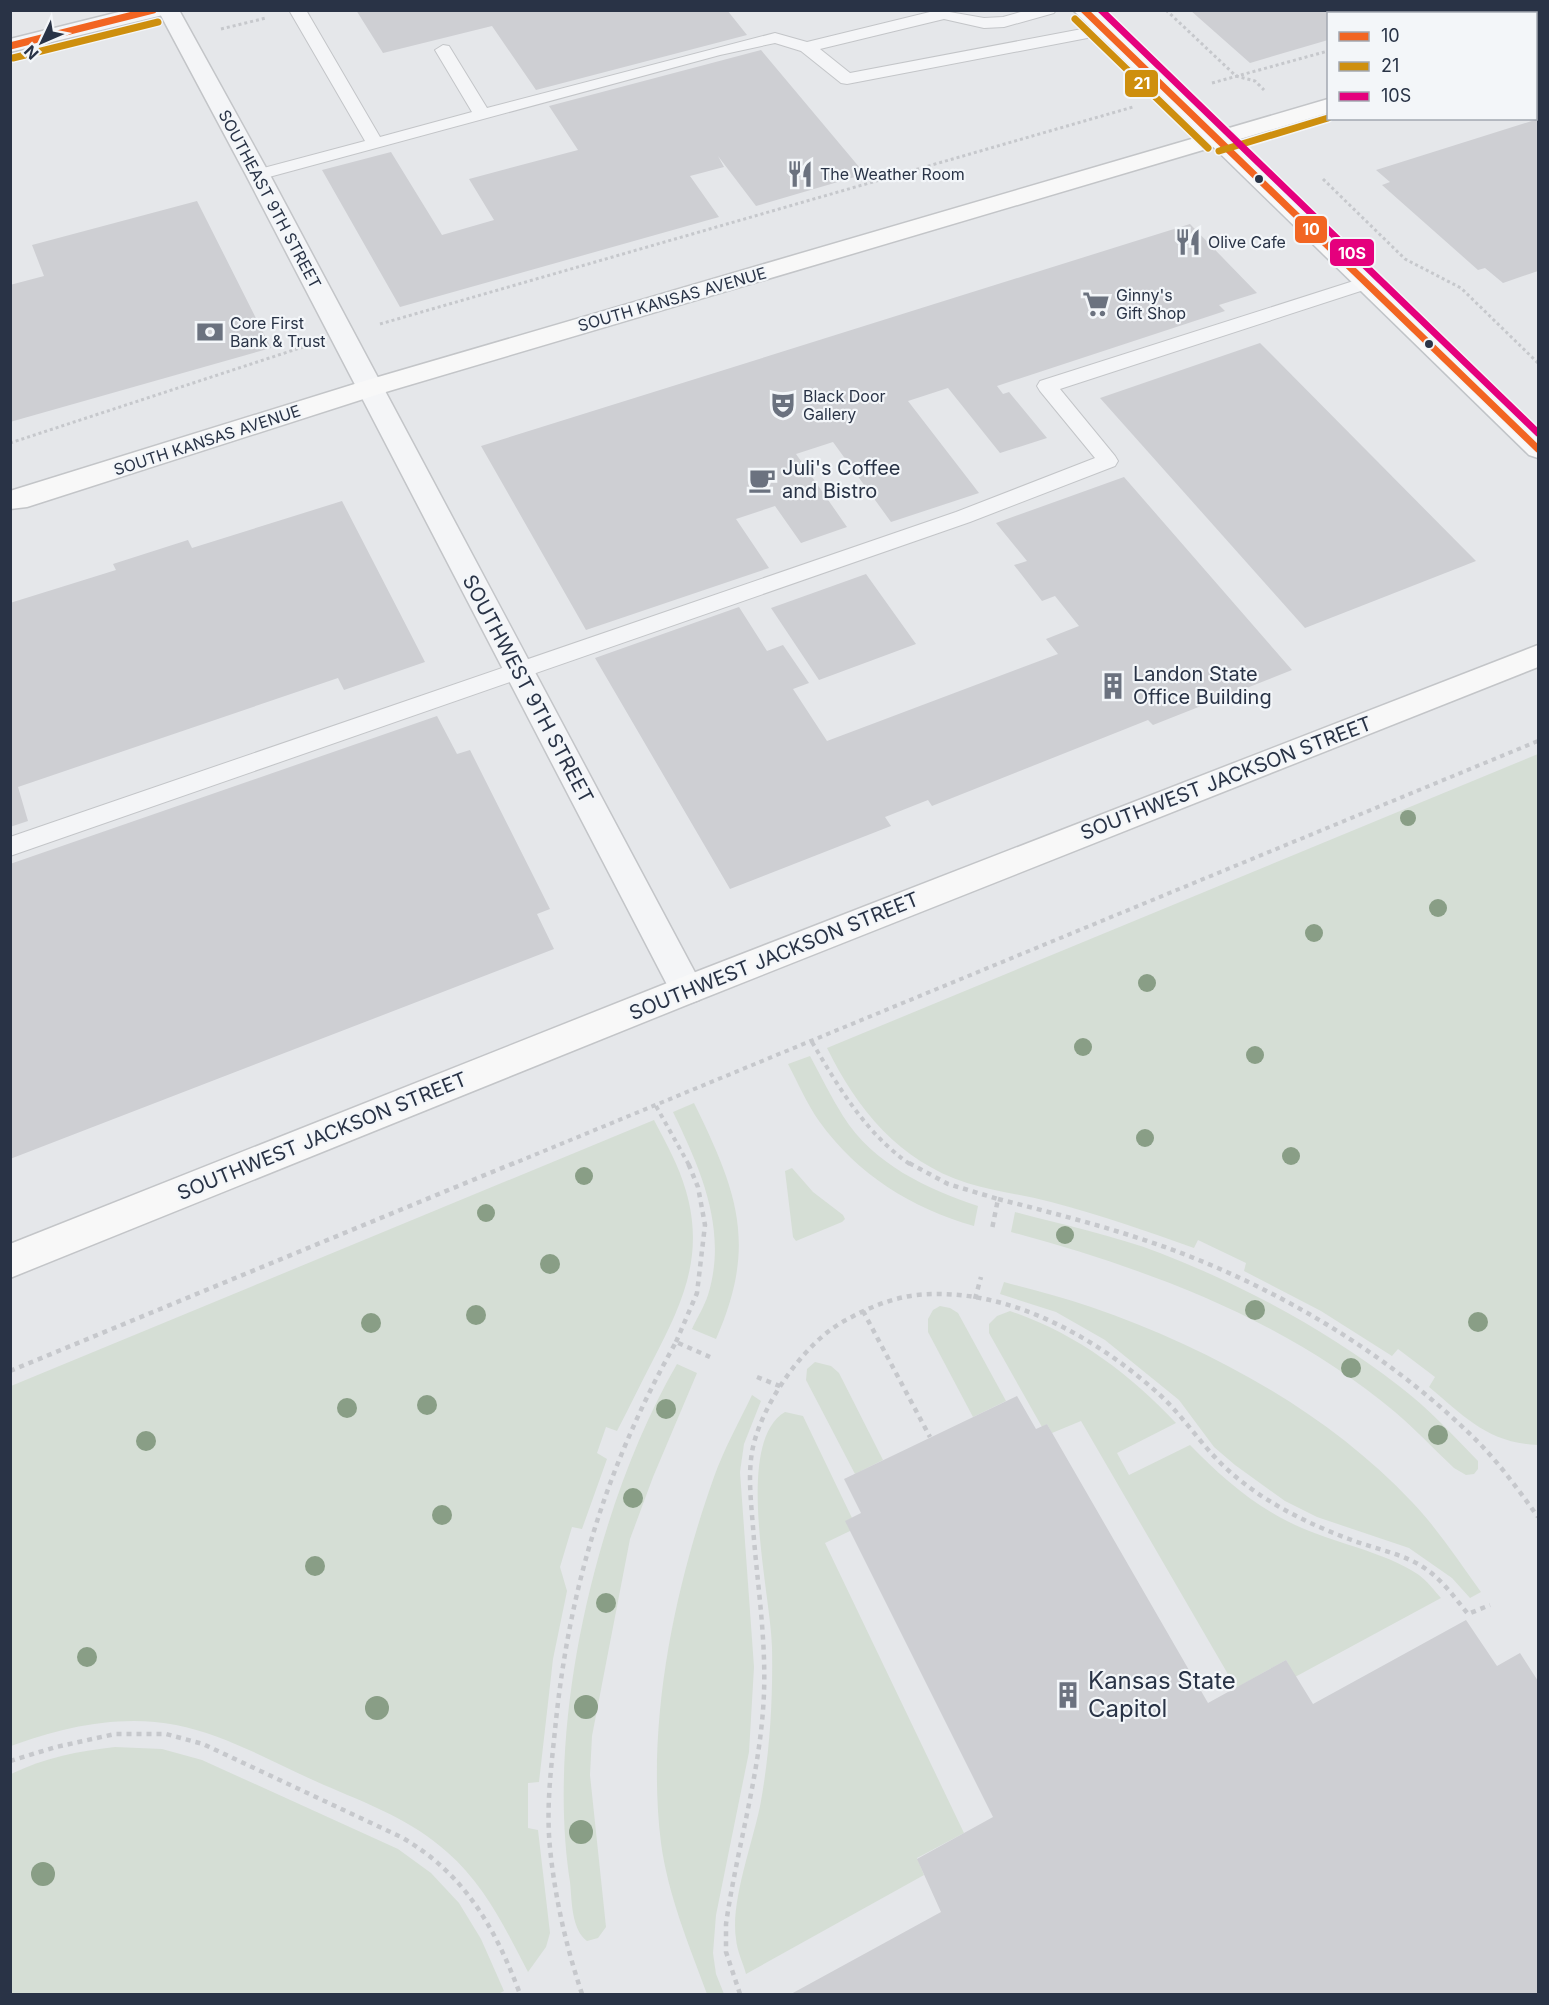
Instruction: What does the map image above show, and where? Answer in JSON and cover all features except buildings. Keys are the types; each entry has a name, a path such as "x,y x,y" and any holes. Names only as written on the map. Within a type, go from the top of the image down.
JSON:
{"main road":[{"path":"1083,10 1539,448"},
{"name":"SOUTH KANSAS AVENUE","path":"13,502 370,388 1327,107"},
{"name":"SOUTHWEST JACKSON STREET","path":"10,1261 687,990 1539,656"}],"street":[{"path":"10,46 155,10"},
{"name":"SOUTHEAST 9TH STREET","path":"168,10 370,388"},
{"name":"SOUTHWEST 9TH STREET","path":"370,388 687,990"}],"lane":[{"path":"297,10 375,143"},
{"path":"807,47 944,14 984,23 1004,22 1048,10"},
{"path":"258,175 717,51 775,38 807,47 847,80 1103,30"},
{"path":"443,50 482,114"},
{"path":"10,847 518,669 963,517 1108,461 1047,386 1366,283"}],"path":[{"path":"1166,10 1236,76 1255,81 1292,116"},
{"path":"10,442 340,335 1327,52"},
{"path":"1323,179 1405,260 1461,288 1539,363"},
{"path":"10,1371 1539,741"},
{"path":"812,1042 856,1116 905,1162 940,1181 998,1199 1092,1223 1199,1261 1326,1326 1377,1359 1432,1401 1472,1436 1502,1468 1539,1517"},
{"path":"582,1995 569,1957 550,1847 551,1776 556,1710 571,1620 591,1542 612,1479 642,1403 676,1342 697,1293 705,1225 698,1187 681,1147 656,1106"},
{"path":"992,1229 998,1199"},
{"path":"975,1299 981,1277"},
{"path":"740,1995 726,1952 726,1924 759,1739 764,1692 750,1476 752,1447 782,1387 810,1345 845,1318 886,1300 930,1292 975,1299 1045,1317 1115,1358 1158,1393 1205,1448 1260,1497 1302,1520 1423,1567 1442,1582 1468,1614 1490,1605"},
{"path":"863,1311 930,1437"},
{"path":"676,1342 710,1357"},
{"path":"757,1377 782,1387"},
{"path":"10,1761 56,1747 115,1734 166,1734 203,1744 401,1837 431,1855 461,1885 490,1927 520,1995"}],"shaded area":[{"path":"1538,754 1538,1445 1505,1439 1478,1427 1429,1387 1435,1377 1398,1349 1392,1356 1321,1311 1244,1271 1246,1263 1198,1240 1194,1248 1069,1207 967,1183 921,1161 901,1147 867,1112 852,1092 827,1048"},
{"path":"810,1056 830,1094 855,1133 885,1161 903,1173 940,1192 978,1206 974,1226 929,1210 908,1199 888,1187 851,1158 819,1121 788,1064"},
{"path":"694,1103 721,1164 731,1191 737,1218 739,1246 736,1274 729,1305 716,1339 692,1329 708,1295 715,1247 713,1224 702,1178 673,1112"},
{"path":"654,1120 676,1164 686,1191 693,1237 692,1259 673,1320 626,1414 617,1431 606,1427 597,1453 607,1459 582,1529 572,1527 560,1567 567,1591 553,1659 539,1782 528,1783 528,1828 538,1830 550,1933 546,1947 528,1972 483,1893 447,1852 404,1821 251,1751 214,1736 176,1725 134,1721 71,1728 11,1746 11,1386"},
{"path":"792,1168 813,1192 843,1215 845,1219 842,1222 796,1241 793,1237 785,1171"},
{"path":"1015,1212 1160,1253 1222,1280 1284,1311 1372,1366 1410,1394 1478,1461 1478,1469 1474,1474 1466,1475 1454,1468 1395,1412 1352,1379 1261,1324 1163,1281 1011,1232"},
{"path":"1004,1282 1091,1307 1135,1323 1222,1363 1304,1411 1378,1469 1422,1512 1481,1592 1470,1598 1452,1578 1409,1548 1317,1517 1285,1501 1214,1447 1179,1400 1105,1340 1056,1312 1000,1294"},
{"path":"940,1306 958,1313 1006,1401 973,1417 928,1332 928,1319 933,1310"},
{"path":"1010,1311 1057,1331 1100,1356 1120,1371 1176,1423 1117,1453 1129,1475 1190,1445 1236,1487 1274,1514 1303,1529 1404,1566 1422,1577 1441,1598 1295,1677 1286,1660 1236,1688 1081,1421 1052,1433 1047,1424 1042,1427 989,1333 989,1324 997,1316"},
{"path":"815,1362 831,1366 839,1373 883,1460 855,1474 806,1380 807,1369"},
{"path":"677,1364 697,1373 653,1477 630,1539 592,1736 590,1775 606,1927 598,1938 587,1941 578,1929 573,1914 564,1820 565,1753 572,1685 584,1615 601,1547 623,1481 648,1419"},
{"path":"752,1395 761,1401 744,1444 740,1472 754,1667 749,1752 716,1915 713,1953 716,1974 724,1994 707,1994 686,1938 664,1862 657,1798 657,1751 667,1657 687,1565 718,1467"},
{"path":"785,1412 803,1416 852,1518 850,1531 825,1543 964,1833 917,1858 924,1875 746,1974 737,1943 736,1907 764,1782 769,1744 772,1686 772,1647 762,1558 758,1486 761,1454 769,1429"},
{"path":"115,1747 162,1749 202,1760 398,1849 431,1873 459,1903 481,1939 504,1991 498,1994 11,1994 11,1774 62,1756"}],"transit line":[{"name":"10","path":"10,46 153,10"},
{"name":"10","path":"1084,10 1538,449"},
{"name":"10S","path":"1101,10 1538,433"},
{"name":"21","path":"1075,19 1208,148"},
{"name":"21","path":"13,58 158,22"},
{"name":"21","path":"1219,151 1327,118"}],"place":[{"name":"The Weather Room","path":"800,174"},
{"name":"Olive Cafe","path":"1188,242"},
{"name":"Ginny's Gift Shop","path":"1096,304"},
{"name":"Core First Bank & Trust","path":"210,332"},
{"name":"Black Door Gallery","path":"783,405"},
{"name":"Juli's Coffee and Bistro","path":"762,480"},
{"name":"Landon State Office Building","path":"1113,686"},
{"name":"Kansas State Capitol","path":"1068,1695"}]}
